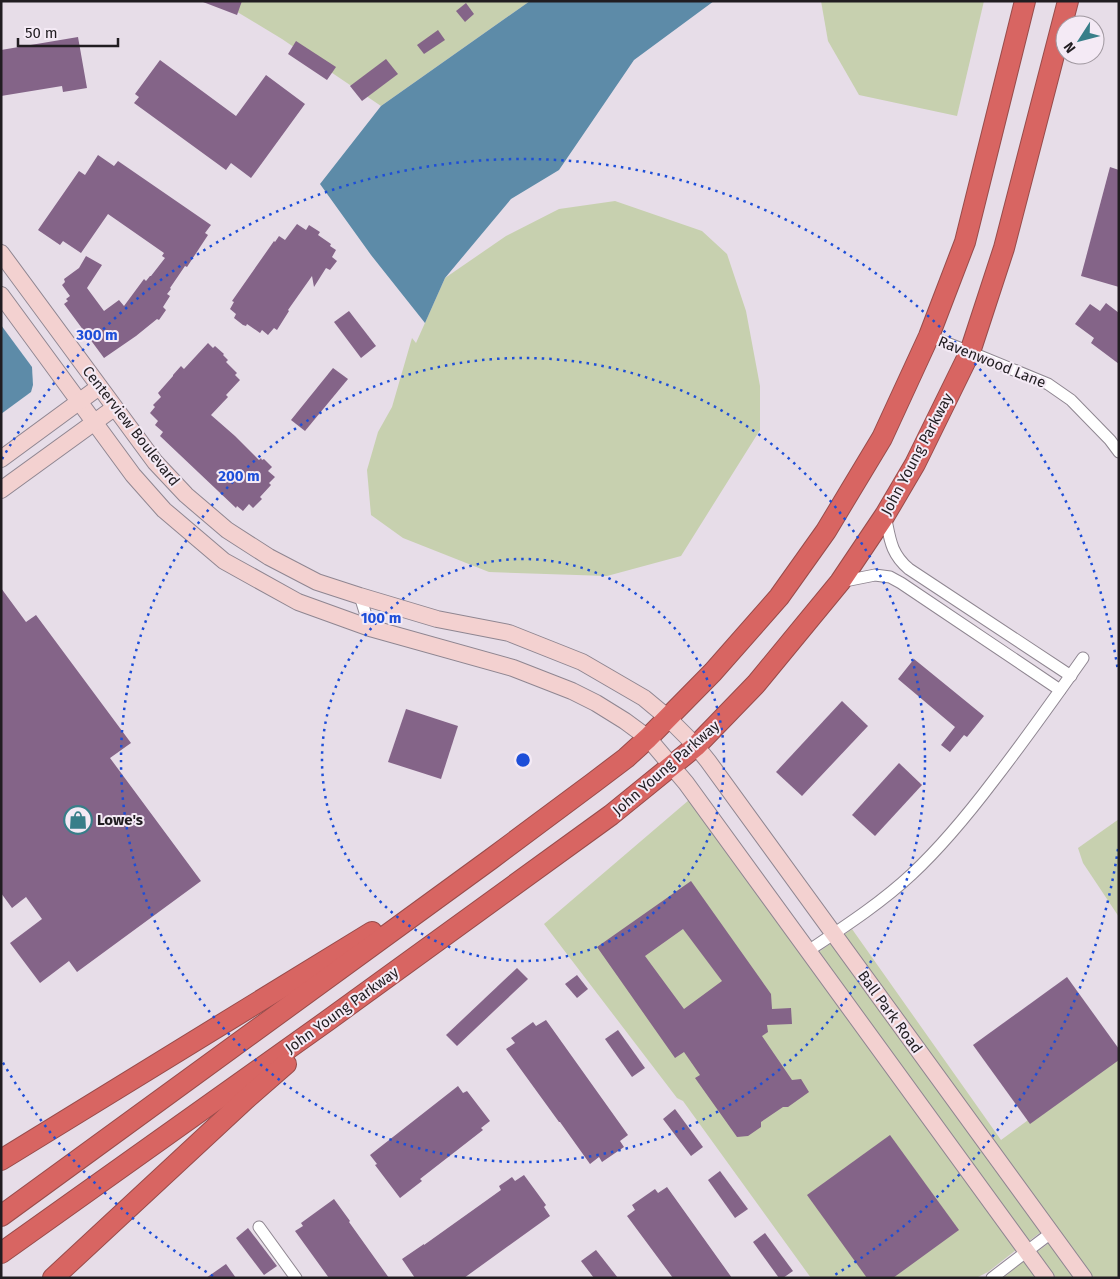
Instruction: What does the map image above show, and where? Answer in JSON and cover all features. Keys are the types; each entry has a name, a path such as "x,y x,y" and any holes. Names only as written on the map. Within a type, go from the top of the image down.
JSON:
{"highway":[{"path":"1,1216 593,783 648,738 668,718 713,672 779,597 826,531 882,438 929,336 965,242 1025,1"},
{"name":"John Young Parkway","path":"1,1253 327,1021 603,821 696,746 756,684 840,582 885,515 915,464 970,352 1004,248 1068,1"},
{"path":"1,1160 491,859"},
{"path":"53,1278 294,1057 327,1021"}],"street":[{"name":"Centerview Boulevard","path":"1,253 155,462 186,495 227,530 269,557 317,582 437,619 509,633 582,662 644,698 668,718 696,746"},
{"name":"Centerview Boulevard","path":"1,294 133,475 164,510 224,561 298,602 370,628 513,668 564,688 596,703 625,721 648,738 672,766"},
{"name":"Ravenwood Lane","path":"929,336 1048,384 1071,400 1110,440 1119,452"},
{"path":"1,459 99,387"},
{"path":"1,490 114,408"},
{"path":"885,515 892,549 901,562 1071,676"},
{"path":"840,582 875,575 890,577 1060,690"},
{"path":"927,600 935,586"},
{"path":"360,596 370,628"},
{"path":"808,951 891,892 912,874 944,841 978,801 1036,726 1083,658"},
{"name":"Ball Park Road","path":"696,746 1084,1278"},
{"name":"Ball Park Road","path":"672,766 1046,1278"},
{"path":"259,1227 296,1278"},
{"path":"992,1278 1051,1233"}],"green space":[{"path":"219,1 530,1 381,106 282,39"},
{"path":"821,1 984,1 957,116 859,95 828,41"},
{"path":"615,201 702,231 727,254 746,311 760,386 760,430 681,556 607,576 489,572 403,538 371,515 367,470 378,432 392,407 412,338 416,343 445,278 506,236 559,209"},
{"path":"689,800 1016,1250 988,1272 976,1278 811,1278 683,1101 677,1098 544,924"},
{"path":"1119,819 1119,917 1083,863 1078,848"},
{"path":"852,929 1001,1140 1119,1053 1119,1278 1094,1278 844,935"},
{"path":"831,943 1041,1232 1029,1241 819,952"},
{"path":"1049,1243 1074,1278 1056,1278 1037,1252"},
{"path":"1024,1261 1036,1278 1003,1278"}],"water":[{"path":"530,1 714,1 634,60 559,170 511,199 445,278 425,323 371,255 320,184 381,106"},
{"path":"1,325 32,367 33,385 31,392 1,414"}],"building":[{"path":"203,1 242,1 237,15"},
{"path":"466,3 474,14 465,22 456,11"},
{"path":"438,30 445,40 424,54 417,45"},
{"path":"78,37 87,88 63,92 62,86 1,96 1,50"},
{"path":"296,41 336,67 327,80 288,54"},
{"path":"386,59 398,74 362,101 350,86"},
{"path":"160,60 236,116 266,75 305,104 251,178 231,163 226,170 134,103 139,97 135,94"},
{"path":"98,155 114,166 118,161 211,225 205,233 208,235 187,267 185,266 170,288 167,294 170,296 163,307 166,310 159,320 157,319 104,358 64,304 70,296 62,285 65,282 64,279 79,268 86,256 102,265 87,288 104,311 119,300 124,306 144,279 146,281 165,258 162,256 164,253 108,214 81,253 63,241 60,245 38,230 79,171 85,175"},
{"path":"1110,167 1119,170 1119,287 1081,276"},
{"path":"297,224 306,230 309,225 320,232 318,235 336,250 332,257 337,261 330,270 326,268 314,287 312,276 288,310 277,330 274,328 268,335 262,330 260,333 247,324 246,326 243,325 234,318 236,314 230,309 234,302 232,301 274,241 279,236 285,240"},
{"path":"1106,303 1119,313 1119,364 1091,343 1094,338 1075,324 1090,304 1100,311"},
{"path":"349,311 376,346 361,358 334,322"},
{"path":"208,343 224,354 228,360 226,362 237,373 235,375 240,380 226,395 228,397 211,415 259,460 261,458 262,460 264,459 272,467 268,471 275,477 269,483 271,485 260,497 262,499 253,508 249,504 243,511 237,506 236,508 160,436 163,432 155,425 158,421 150,413 155,407 153,405 161,397 158,393 181,366 184,369"},
{"path":"333,368 348,379 305,431 291,420"},
{"name":"Lowe's","path":"1,588 26,622 36,615 131,743 110,758 201,881 77,972 69,961 40,983 10,943 42,919 26,897 12,908 1,893"},
{"path":"914,659 984,716 967,737 964,735 950,752 941,745 955,727 898,679"},
{"path":"842,701 868,726 802,796 776,772"},
{"path":"406,709 458,726 441,779 388,762"},
{"path":"899,763 922,785 875,836 852,815"},
{"path":"691,881 771,994 772,1009 791,1008 792,1024 767,1025 768,1032 762,1036 792,1080 801,1079 809,1092 788,1107 783,1107 761,1122 761,1127 748,1136 737,1137 695,1078 700,1075 684,1052 675,1058 597,947","holes":["683,929 722,981 684,1009 645,956"]},
{"path":"517,968 528,979 457,1046 446,1035"},
{"path":"577,975 588,989 577,998 565,984"},
{"path":"1067,977 1119,1049 1119,1060 1030,1124 973,1045"},
{"path":"546,1020 628,1135 620,1141 624,1147 602,1162 599,1157 590,1164 506,1049 515,1043 511,1038 533,1022 536,1026"},
{"path":"618,1030 645,1068 632,1077 605,1039"},
{"path":"458,1086 463,1093 467,1091 490,1121 481,1128 483,1130 420,1179 422,1181 400,1198 375,1165 377,1164 370,1155"},
{"path":"675,1109 703,1147 691,1156 663,1119"},
{"path":"890,1135 959,1230 893,1278 867,1278 807,1195"},
{"path":"720,1171 748,1209 735,1218 708,1180"},
{"path":"524,1175 546,1205 544,1207 550,1216 464,1278 415,1278 402,1259 501,1190 499,1186 512,1177 515,1181"},
{"path":"667,1187 732,1278 673,1278 627,1216 635,1210 632,1205 655,1189 658,1193"},
{"path":"334,1199 389,1278 329,1278 295,1231 303,1226 301,1223"},
{"path":"248,1228 277,1266 264,1275 236,1238"},
{"path":"765,1233 793,1271 783,1278 779,1278 753,1242"},
{"path":"596,1250 618,1278 594,1278 581,1261"},
{"path":"226,1264 236,1278 206,1278"}],"place":[{"name":"Lowe's","path":"78,820"}]}
